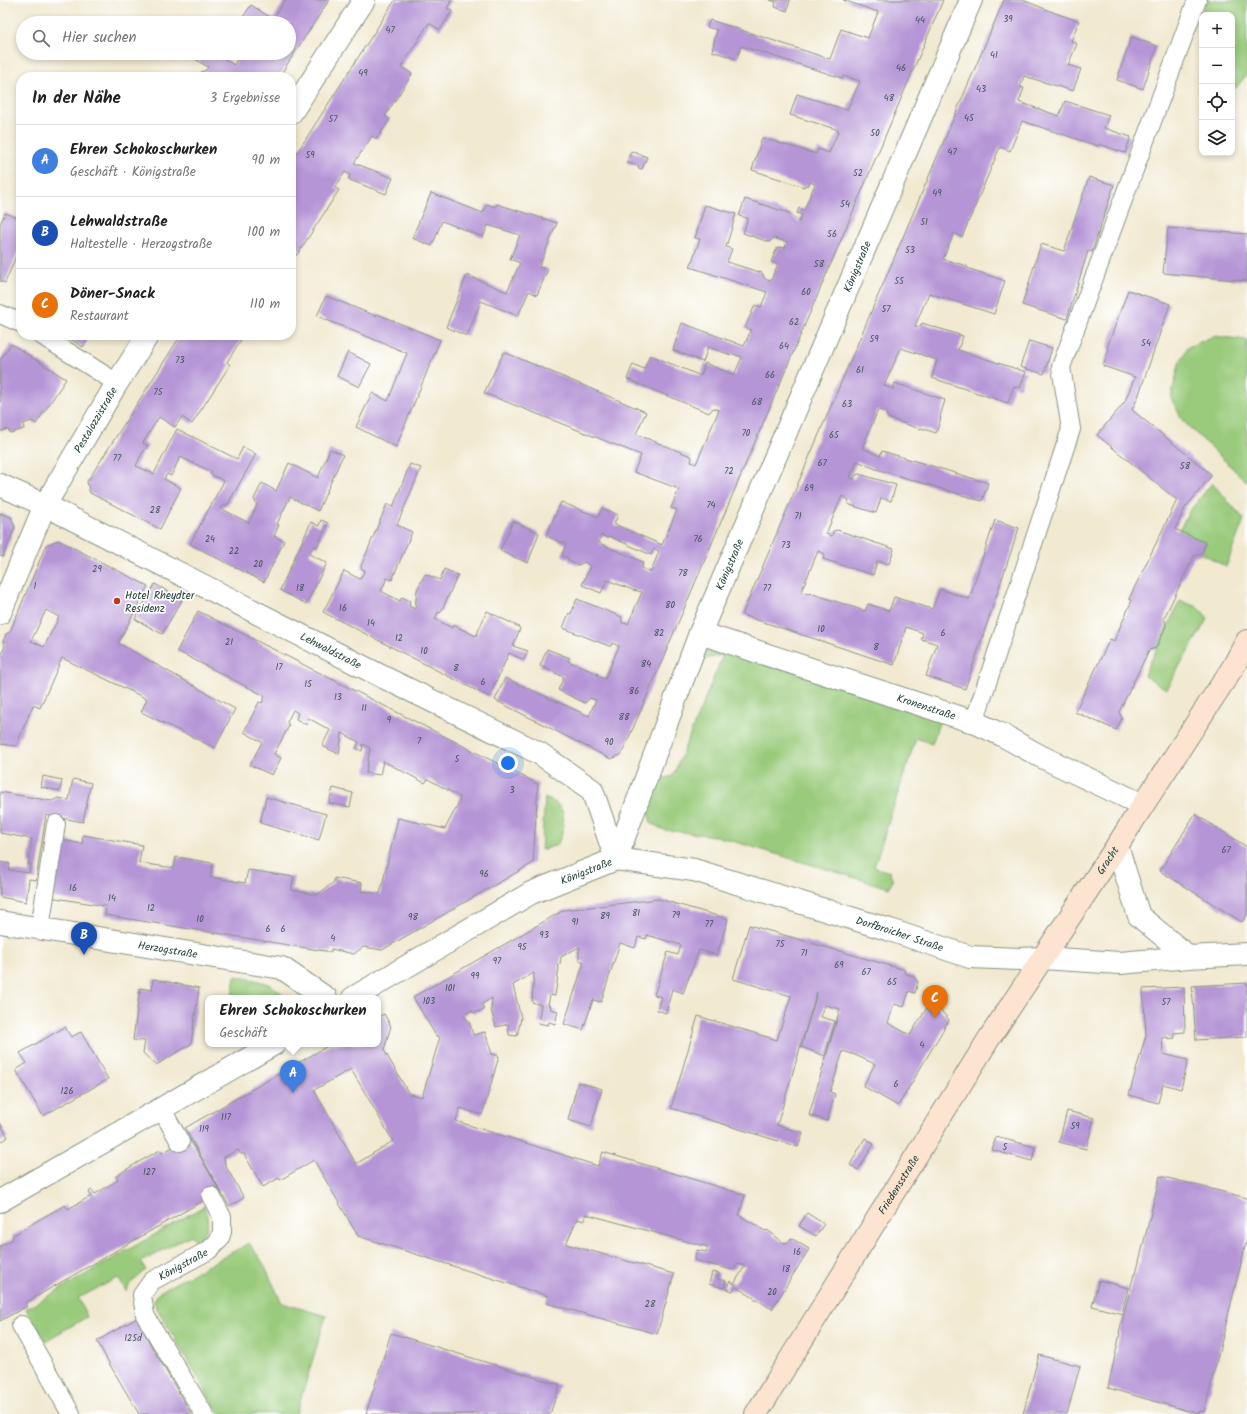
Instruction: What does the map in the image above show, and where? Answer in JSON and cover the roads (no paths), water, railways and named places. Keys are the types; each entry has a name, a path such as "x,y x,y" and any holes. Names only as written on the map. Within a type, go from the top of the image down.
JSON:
{"main road":[{"name":"Gracht","path":"1170,762 1247,636"},
{"name":"Gracht","path":"1042,958 1118,846 1142,805 1233,666 1247,641"},
{"name":"Friedensstraße","path":"756,1414 990,1037 1042,958"}],"street":[{"path":"296,105 364,0"},
{"name":"Königstraße","path":"358,995 531,893 616,859 700,633 971,0"},
{"name":"Pestalozzistraße","path":"0,613 45,505 117,383 145,340"},
{"name":"Lehwaldstraße","path":"0,485 45,505 383,678 540,753 592,790 616,859"},
{"name":"Kronenstraße","path":"700,633 974,722 1002,735 1040,756 1142,805"},
{"path":"1118,846 1139,916 1189,957"},
{"name":"Dorfbroicher Straße","path":"616,859 694,870 890,930 970,957 1020,959 1042,958 1120,963 1247,954"},
{"name":"Herzogstraße","path":"0,922 282,968 322,995"},
{"path":"0,1201 269,1047"}],"lane":[{"path":"974,722 1071,429 1062,367 1197,0"},
{"path":"0,314 16,321"},
{"path":"49,340 117,383"},
{"path":"40,928 56,824"},
{"path":"161,1108 180,1142"},
{"name":"Königstraße","path":"204,1414 145,1315 142,1295 152,1281 209,1250 219,1240 222,1232 222,1217 211,1196"},
{"path":"21,1325 72,1414"}],"place":[{"name":"Hotel Rheydter Residenz","path":"117,601"},
{"name":"Lehwaldstraße","path":"84,955"},
{"name":"Döner-Snack","path":"935,1018"},
{"name":"Ehren Schokoschurken","path":"293,1093"}]}
